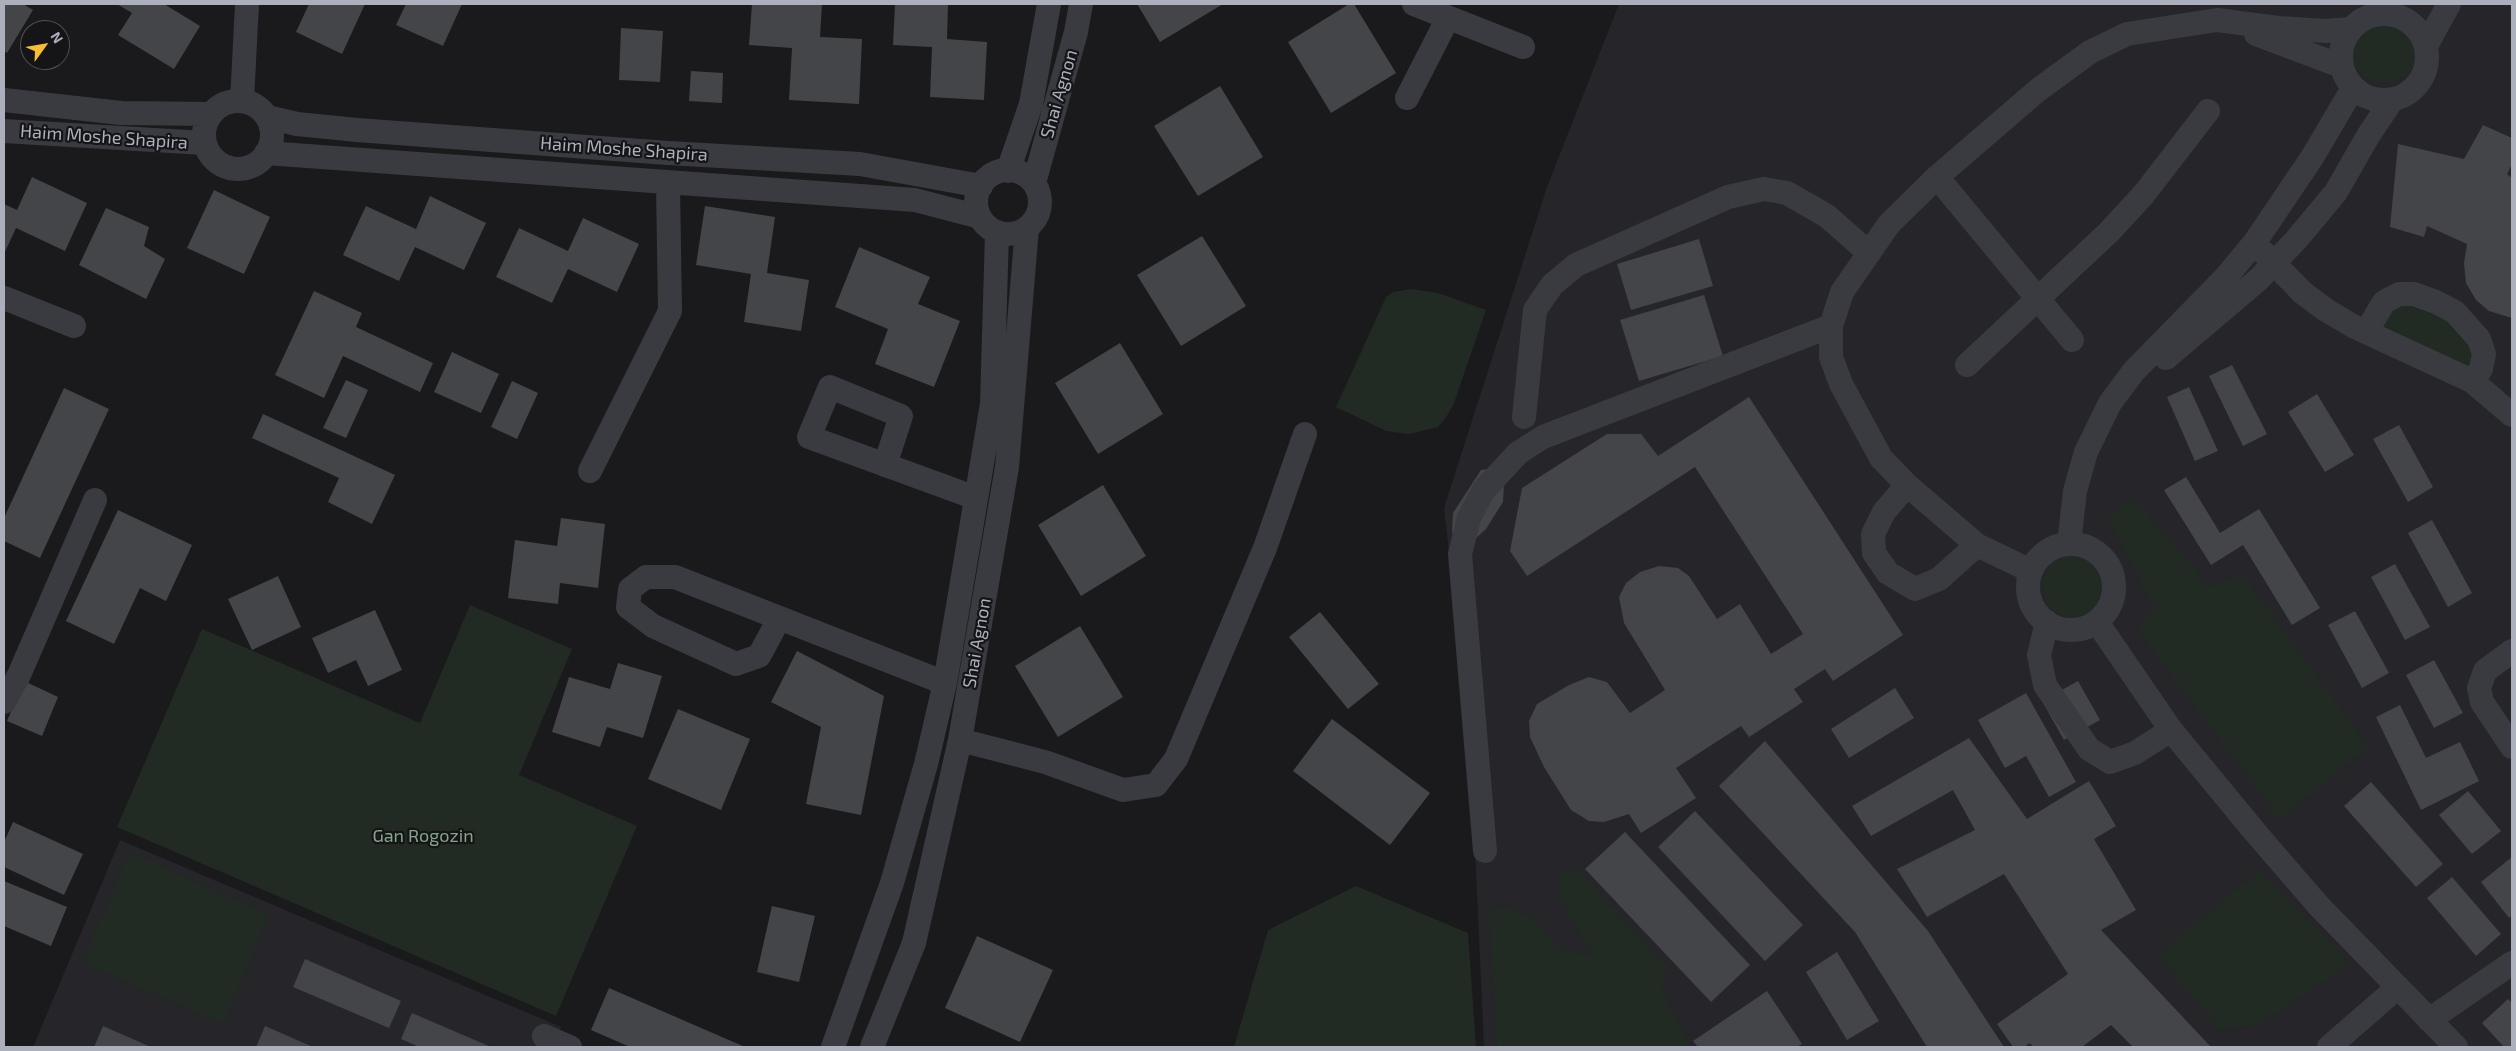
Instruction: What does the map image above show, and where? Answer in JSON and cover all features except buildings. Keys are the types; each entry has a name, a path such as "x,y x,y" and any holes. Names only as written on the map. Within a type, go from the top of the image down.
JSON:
{"street":[{"path":"242,101 246,4"},
{"name":"Shai Agnon","path":"1008,171 1031,104 1049,4"},
{"name":"Shai Agnon","path":"1034,183 1076,32 1081,4"},
{"path":"1414,4 1523,47"},
{"path":"2426,46 2449,4"},
{"path":"2398,9 2413,26 2426,46 2427,60 2424,74 2416,86 2405,96 2392,100 2371,99 2353,88 2341,66 2342,47 2350,30 2369,16 2398,9"},
{"path":"1408,98 1448,18"},
{"path":"2031,571 1977,545 1907,485 1881,458 1841,384 1831,357 1831,326 1842,292 1889,224 1937,177 2038,90 2090,52 2127,34 2217,20 2278,28 2326,31 2350,30"},
{"path":"2217,20 2341,66"},
{"path":"2069,544 2075,491 2086,452 2110,403 2134,371 2225,278 2255,242 2312,156 2353,88"},
{"name":"Haim Moshe Shapira","path":"4,100 121,113 210,114"},
{"path":"2075,491 2124,410 2166,358 2243,294 2273,266 2336,192 2368,136 2392,100"},
{"path":"242,101 261,110 267,117 272,135 266,153 259,162 249,167 238,169 227,167 217,162 209,154 204,143 205,123 210,114 225,103 242,101"},
{"path":"1967,364 2109,232 2144,194 2208,111"},
{"name":"Haim Moshe Shapira","path":"267,117 297,124 358,130 668,153 860,164 981,186"},
{"name":"Haim Moshe Shapira","path":"4,131 204,143"},
{"name":"Haim Moshe Shapira","path":"266,153 668,184 915,200 988,225"},
{"path":"998,172 1018,172 1034,183 1039,193 1039,212 1027,228 1008,234 988,225 977,207 977,196 981,186 989,177 998,172"},
{"path":"1937,177 2072,340"},
{"path":"590,471 670,311 668,184"},
{"path":"1524,417 1535,310 1552,285 1576,265 1728,196 1764,189 1788,193 1827,216 1869,253"},
{"name":"Shai Agnon","path":"834,1047 892,883 926,764 945,683 992,404 988,225"},
{"name":"Shai Agnon","path":"872,1047 914,943 960,740 1007,467 1027,228"},
{"path":"2255,242 2273,266 2303,293 2326,310 2366,332 2472,381 2512,415"},
{"path":"2366,332 2384,302 2399,294 2414,294 2436,302 2455,312 2479,339 2484,354 2480,369 2472,381"},
{"path":"4,298 74,326"},
{"path":"1484,851 1460,554 1469,518 1484,491 1518,453 1543,436 1831,326"},
{"path":"960,740 1045,762 1124,790 1156,786 1176,759 1253,576 1305,434"},
{"path":"885,465 976,498"},
{"path":"1907,485 1884,512 1874,534 1874,553 1888,573 1915,589 1939,579 1977,545"},
{"path":"4,702 19,675 95,500"},
{"path":"2069,544 2083,545 2095,551 2105,560 2112,572 2114,586 2113,599 2106,612 2097,622 2085,628 2072,630 2059,628 2047,622 2032,605 2029,594 2031,571 2036,562 2050,549 2069,544"},
{"path":"780,619 759,656 736,664 653,626 628,607 630,589 646,577 675,577 945,683"},
{"path":"2047,622 2039,655 2045,685 2089,750 2110,762 2135,753 2171,730"},
{"path":"2097,622 2171,730 2318,904 2456,1047"},
{"path":"2512,651 2485,671 2479,688 2482,702 2512,747"},
{"path":"2429,1020 2512,963"},
{"path":"2329,1047 2398,987"},
{"path":"544,1036 570,1047"}],"shaded area":[{"path":"1619,4 2512,4 2512,1047 1484,1047 1470,741 1444,508 1547,187"},
{"path":"120,840 561,1027 552,1047 33,1047"}],"green space":[{"path":"2391,15 2403,21 2412,30 2418,42 2416,62 2408,73 2391,83 2377,83 2360,73 2352,62 2350,42 2360,25 2371,17"},
{"path":"1411,289 1438,293 1486,310 1454,403 1447,416 1438,427 1409,434 1386,431 1336,407 1386,297 1393,292"},
{"path":"2400,303 2436,310 2466,335 2473,356 2467,372 2382,327 2385,315"},
{"path":"2134,498 2210,587 2242,573 2368,747 2280,820 2138,631 2155,609 2107,517"},
{"path":"2074,554 2092,560 2100,568 2106,586 2100,604 2092,612 2074,618 2056,612 2048,604 2042,586 2048,568 2056,560"},
{"name":"Gan Rogozin","path":"470,605 572,649 519,775 637,826 556,1016 117,827 202,629 420,723"},
{"path":"129,852 270,914 223,1024 82,963"},
{"path":"1576,867 1667,967 1661,989 1691,1047 1497,1047 1488,908 1509,908 1530,916 1555,943 1570,951 1593,955 1559,899 1559,877"},
{"path":"2260,871 2350,964 2262,1024 2220,1031 2157,954"},
{"path":"1356,886 1468,933 1476,1047 1234,1047 1268,930"}]}
